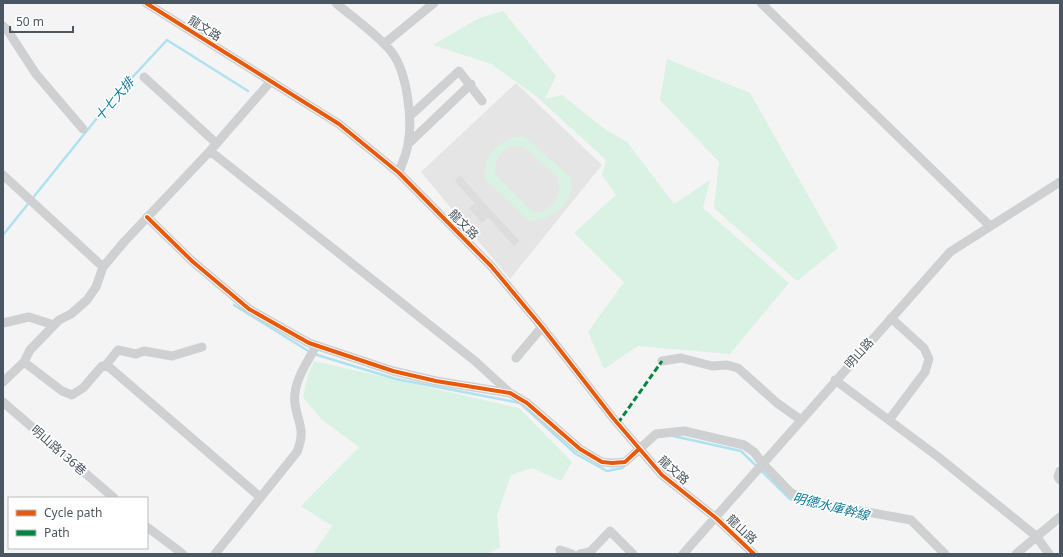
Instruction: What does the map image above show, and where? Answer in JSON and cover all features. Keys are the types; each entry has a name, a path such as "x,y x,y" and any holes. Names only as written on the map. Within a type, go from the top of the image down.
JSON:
{"street":[{"name":"龍文路","path":"146,3 339,124 399,173 491,266 542,327 640,451 662,475 716,518"},
{"path":"336,3 384,44 393,54 398,63 411,115 408,144 399,173"},
{"path":"384,44 434,3"},
{"path":"761,3 990,226"},
{"path":"3,26 8,31 36,74 83,129"},
{"path":"411,115 459,71 471,84 482,101"},
{"path":"144,77 216,143"},
{"path":"3,382 24,362 30,350 59,320 71,314 87,300 96,287 103,267 147,217 210,151 271,81"},
{"path":"408,144 471,84"},
{"path":"210,151 475,361 510,393 527,403 580,449 602,462 612,464 625,462 640,451 656,434 684,431 744,445 754,452 760,467 798,498 911,520 945,554"},
{"path":"3,176 103,267"},
{"name":"明山路","path":"683,554 835,380 950,252 1060,182"},
{"path":"147,217 192,261 249,309 313,350 393,372 436,381 510,393"},
{"path":"3,323 30,317 54,325"},
{"path":"889,420 925,372 929,359 924,348 890,318"},
{"path":"516,358 542,327"},
{"path":"24,362 62,391 72,395 83,388 102,366 106,365 118,350 136,354 144,351 172,356 202,347"},
{"path":"215,554 294,456 300,443 302,433 295,404 295,395 301,373 313,350"},
{"path":"662,361 681,358 712,366 726,365 738,368 778,403 801,420"},
{"path":"106,365 260,497"},
{"path":"835,380 937,456 1036,536 1049,554"},
{"name":"明山路136巷","path":"3,402 113,497"},
{"path":"1060,471 1058,477 1060,480"},
{"path":"1016,554 1060,517"},
{"name":"龍山路","path":"716,518 754,554"},
{"path":"148,528 173,551 183,554"},
{"path":"580,554 590,552 610,531 633,554"},
{"path":"560,550 572,554"}],"shaded area":[{"path":"516,83 602,165 510,279 421,172"}],"green space":[{"path":"503,11 556,76 545,99 562,95 606,130 627,142 674,204 710,180 703,208 789,283 730,354 638,346 604,369 588,332 624,282 574,233 616,195 602,175 606,160 536,96 491,64 433,45 477,19"},
{"path":"667,59 750,93 838,248 797,281 714,208 719,162 660,100"},
{"path":"524,136 569,176 571,185 567,201 554,213 537,220 529,221 485,179 485,170 490,155 500,144","holes":["512,146 524,147 558,178 559,190 555,202 546,210 541,212 534,213 495,174 496,164 500,153"]},
{"path":"314,361 519,408 572,462 561,481 532,468 511,475 497,515 500,548 486,554 313,554 332,526 301,506 359,447 321,419 303,397 308,374"}],"building":[{"path":"460,175 520,241 514,247 488,218 482,224 468,208 474,203 454,181"}],"waterway":[{"name":"十七大排","path":"3,235 114,97 167,40 248,91"},
{"name":"明德水庫幹線","path":"234,305 310,352"},
{"name":"明德水庫幹線","path":"314,354 396,379 520,403 576,454 607,471 622,468 625,465"},
{"name":"明德水庫幹線","path":"673,436 741,451 790,499 808,504"}],"marked path":[{"path":"618,423 662,361"}],"cycle path":[{"path":"146,3 339,124 399,173 491,266 542,327 613,418 662,475 716,518 754,554"},
{"path":"147,217 192,261 249,309 309,343 393,371 436,381 510,393 527,403 580,449 602,462 625,462 639,449"}]}
